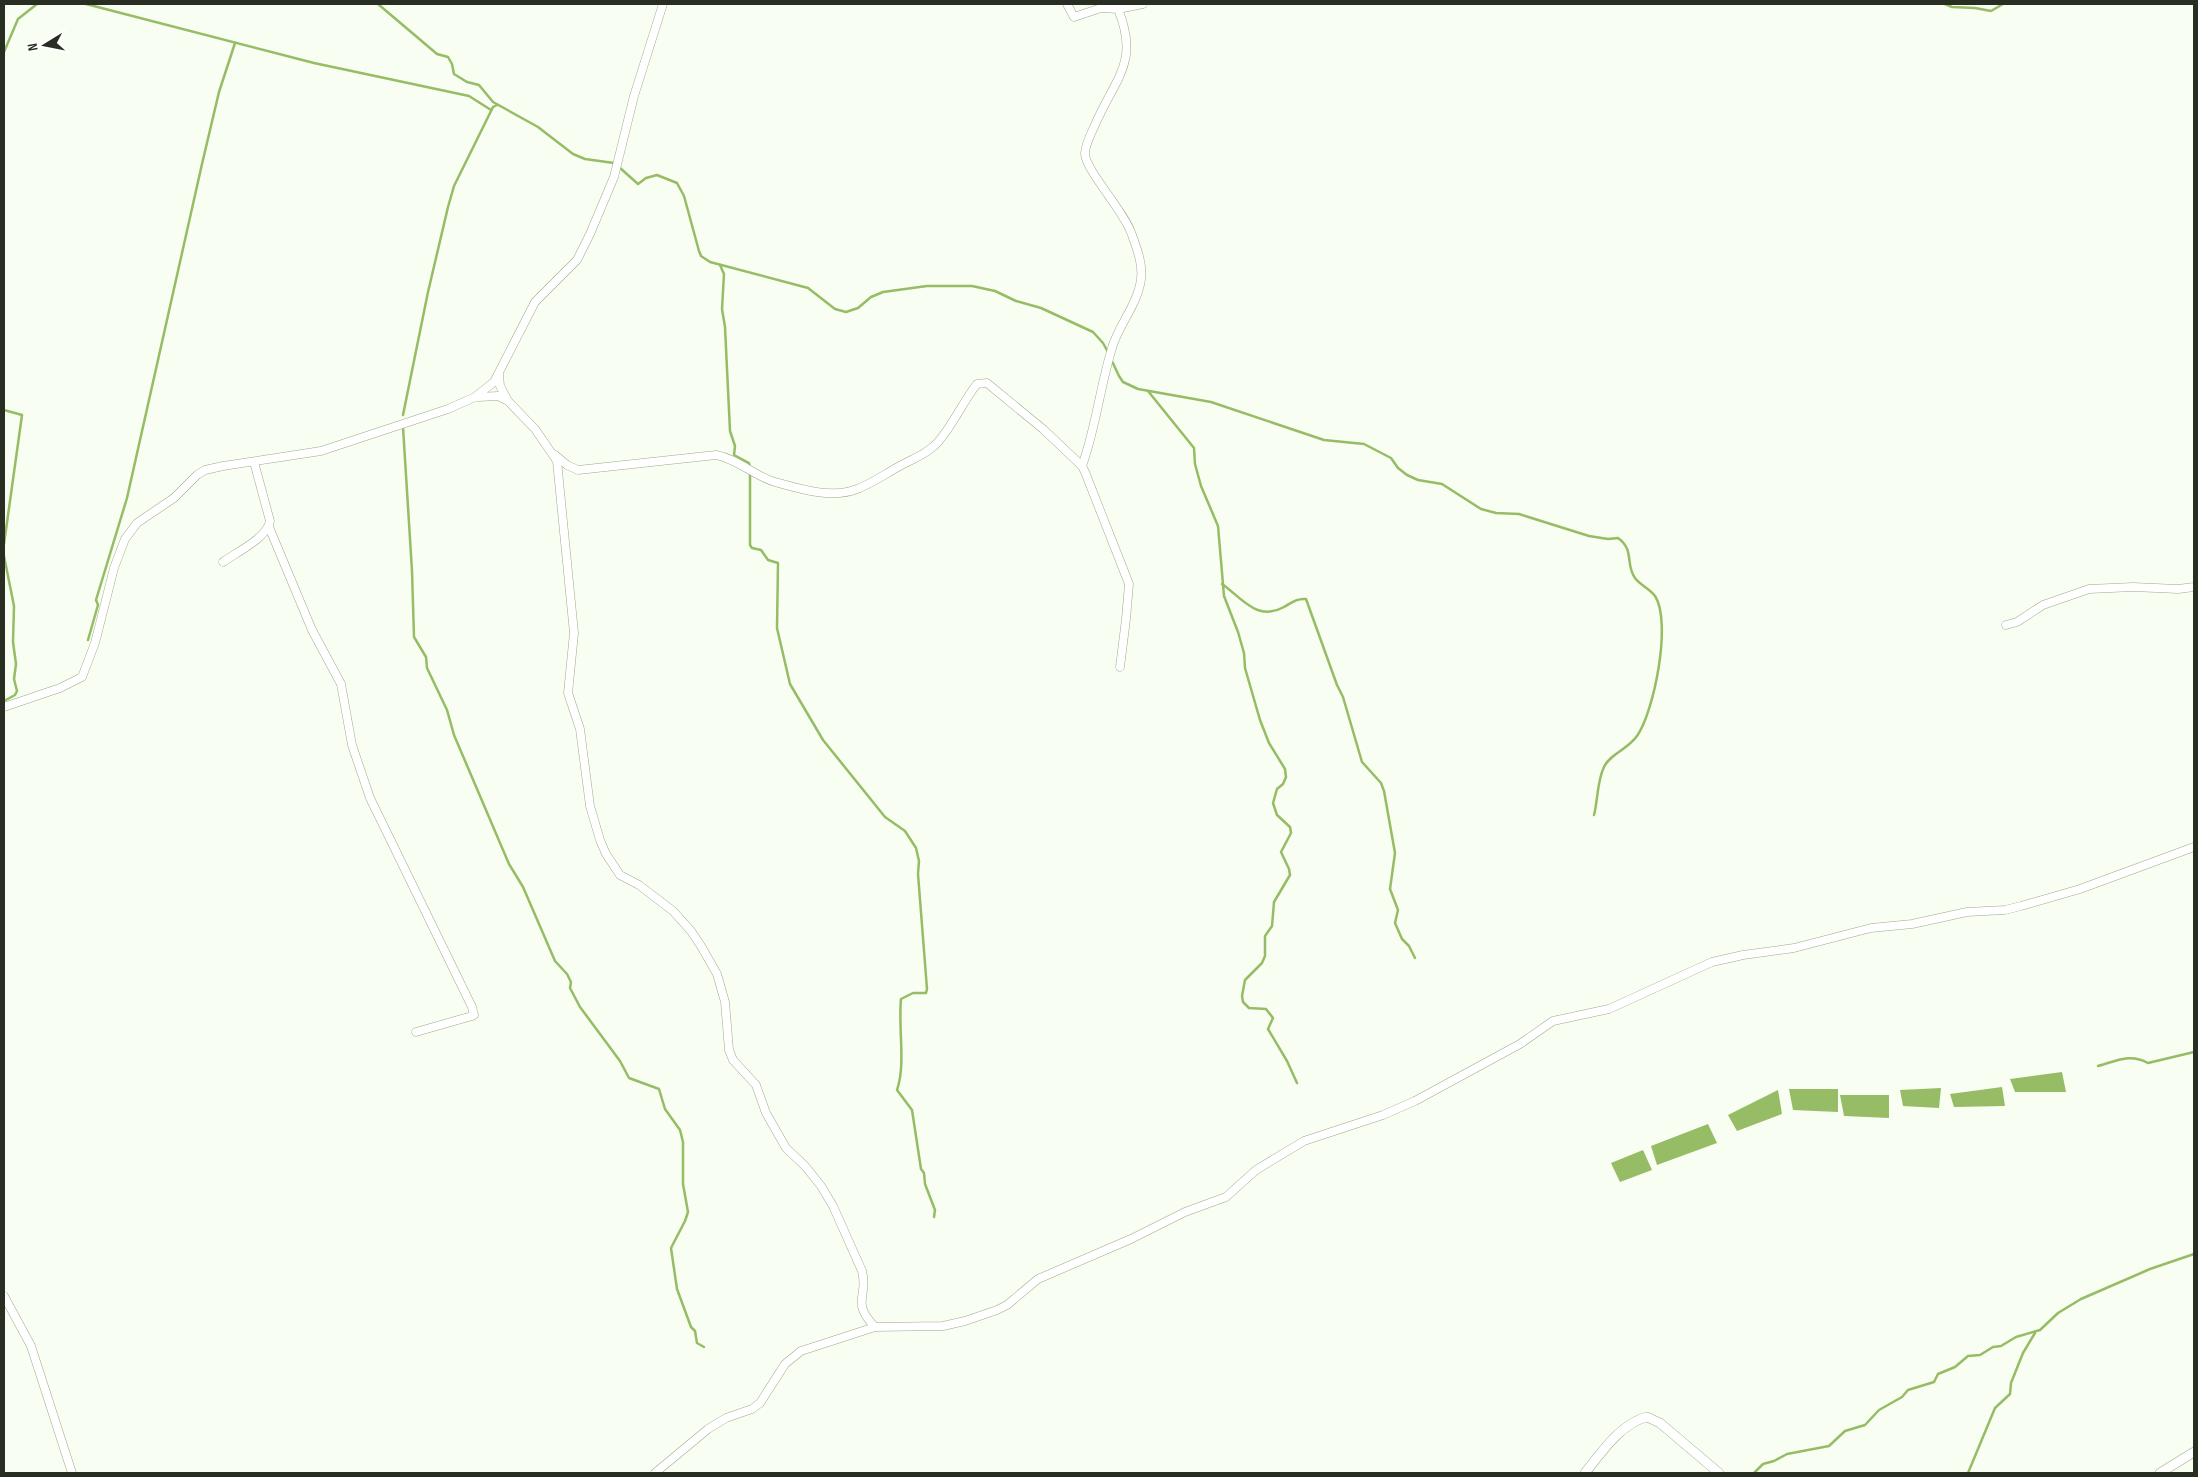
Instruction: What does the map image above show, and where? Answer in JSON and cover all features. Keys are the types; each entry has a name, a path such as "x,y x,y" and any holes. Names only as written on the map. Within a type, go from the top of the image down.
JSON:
{"street":[{"path":"4,708 60,688 82,676 96,643 117,559 125,539 137,523 174,498 190,481 205,470 321,451 430,415 475,397 488,388 500,375 535,302 577,260 590,234 614,177 634,96 662,4"},
{"path":"1067,4 1074,17 1101,8 1118,9 1143,4"},
{"path":"1082,466 1097,413 1112,347 1125,323 1142,278 1139,256 1132,232 1115,202 1088,164 1085,153 1090,135 1120,76 1126,60 1127,39 1118,9"},
{"path":"500,375 500,386 508,401 535,429 554,454 567,465 578,470 716,455 731,459 751,472 772,481 813,491 844,492 858,489 898,466 913,461 934,446 966,397 977,384 983,382 1005,397 1082,466 1129,584 1120,667"},
{"path":"475,397 498,396 508,401"},
{"path":"554,454 557,461 565,526 574,634 568,693 580,729 589,799 600,840 606,854 620,875 639,885 682,920 710,961 717,974 725,1002 730,1050 733,1060 756,1085 766,1113 786,1148 810,1172 833,1206 862,1271 864,1281 860,1300 862,1310 875,1327"},
{"path":"223,562 263,534 269,527 270,521 254,462"},
{"path":"269,527 312,630 341,684 352,745 370,798 472,1007 474,1015 472,1016 416,1032"},
{"path":"2006,625 2024,618 2043,605 2089,589 2133,587 2168,589 2194,587"},
{"path":"655,1473 708,1429 726,1418 752,1409 760,1403 785,1364 801,1351 875,1327 943,1326 997,1310 1007,1305 1038,1280 1131,1239 1184,1212 1226,1197 1256,1170 1304,1142 1383,1115 1416,1101 1520,1044 1553,1021 1609,1010 1712,962 1743,955 1794,948 1871,928 1912,924 1967,912 2006,910 2080,888 2194,847"},
{"path":"4,1296 30,1346 72,1473"},
{"path":"1586,1473 1620,1433 1642,1418 1647,1417 1660,1423 1719,1473"},
{"path":"2160,1473 2194,1452"}],"shaded area":[{"path":"2062,1072 2066,1092 2015,1092 2010,1079"},
{"path":"2002,1087 2005,1106 1954,1107 1950,1094"},
{"path":"1941,1088 1939,1108 1903,1106 1900,1090"},
{"path":"1789,1089 1838,1089 1838,1112 1793,1110"},
{"path":"1778,1090 1782,1114 1737,1131 1728,1115"},
{"path":"1840,1095 1889,1095 1889,1118 1844,1116"},
{"path":"1708,1124 1717,1143 1657,1165 1651,1146"},
{"path":"1643,1150 1652,1170 1620,1182 1611,1163"}],"waterway":[{"path":"4,52 18,19 37,4"},
{"path":"86,4 314,63 469,96 491,110"},
{"path":"378,4 437,54 448,57 454,74 467,82 479,85 493,102 538,127 573,154 585,159 614,163"},
{"path":"1945,4 1952,7 1991,11 2003,4"},
{"path":"88,640 98,605 96,600 127,498 219,92 235,43"},
{"path":"403,415 428,292 454,186 493,107 497,105"},
{"path":"619,167 638,184 646,178 657,175 677,183 684,196 701,256 710,262 808,288 835,309 846,312 858,308 871,297 883,292 927,286 972,286 995,291 1016,301 1041,308 1093,332 1108,352"},
{"path":"720,265 724,274 722,309 725,327 730,431 735,446 734,455 749,463 750,468"},
{"path":"1111,359 1123,382 1138,389 1211,402 1324,440 1364,444 1391,458 1398,468 1407,475 1418,480 1442,484 1481,509 1496,513 1519,514 1589,536 1608,539 1618,538 1626,547 1632,573 1655,596 1660,608 1662,625 1661,645 1655,688 1643,724 1633,741 1606,763 1600,778 1594,815"},
{"path":"1148,391 1194,448 1195,464 1201,486 1218,526 1224,596 1238,632 1244,653 1245,668 1260,720 1269,743 1285,769 1286,777 1283,784 1277,789 1273,803 1277,815 1290,827 1291,833 1281,852 1290,875 1274,902 1272,926 1265,936 1265,956 1262,963 1245,980 1242,996 1243,1002 1249,1008 1266,1009 1273,1018 1268,1029 1287,1061 1297,1083"},
{"path":"4,410 22,415 4,544"},
{"path":"403,427 414,637 426,657 427,668 447,710 454,735 509,864 523,887 555,961 567,974 571,982 570,988 580,1007 620,1061 629,1078 659,1089 665,1109 680,1130 683,1142 683,1184 688,1212 671,1248 677,1289 691,1327 695,1331 697,1343 704,1347"},
{"path":"750,475 750,545 752,548 761,550 768,560 778,563 777,628 790,684 823,740 885,817 905,831 916,848 919,861 918,874 927,989 926,993 913,993 901,999 901,1069 897,1090 912,1110 921,1169 924,1173 925,1184 935,1210 934,1217"},
{"path":"4,556 14,606 13,642 16,664 14,679 17,691 15,695 4,701"},
{"path":"1222,584 1250,606 1266,612 1274,611 1297,600 1306,599 1343,697 1362,762 1381,783 1384,791 1395,853 1390,889 1398,910 1395,923 1402,939 1409,946 1415,958"},
{"path":"2098,1066 2129,1058 2148,1063 2194,1052"},
{"path":"1754,1473 1763,1464 1787,1454 1829,1446 1845,1431 1865,1425 1879,1410 1902,1397 1908,1390 1934,1382 1938,1374 1955,1367 1968,1356 1980,1355 2016,1337 2040,1330 2058,1313 2081,1299 2150,1269 2194,1254"},
{"path":"1968,1473 1995,1408 2010,1394 2011,1383 2023,1353 2035,1333"}]}
